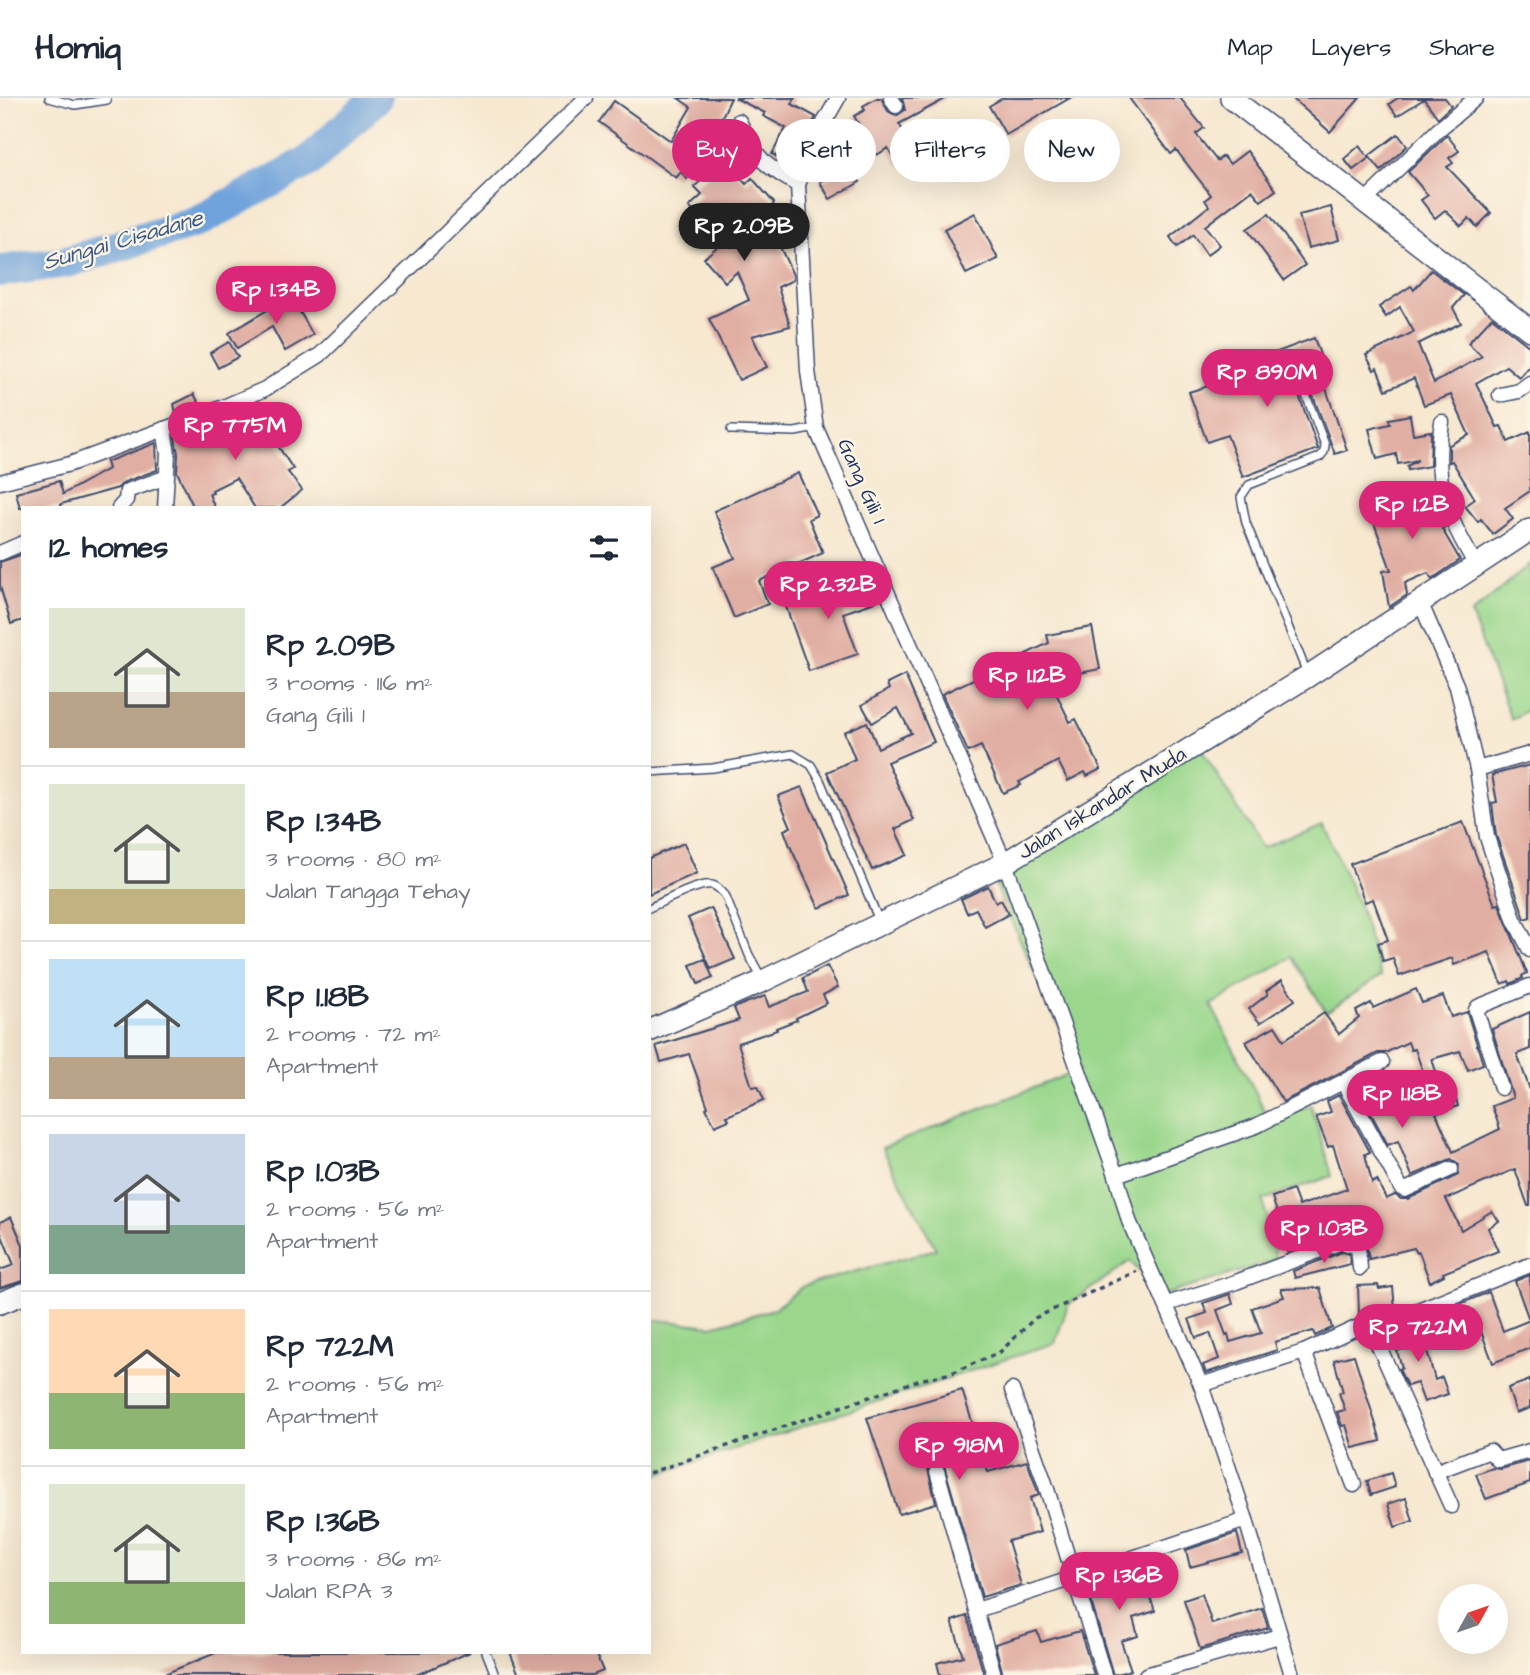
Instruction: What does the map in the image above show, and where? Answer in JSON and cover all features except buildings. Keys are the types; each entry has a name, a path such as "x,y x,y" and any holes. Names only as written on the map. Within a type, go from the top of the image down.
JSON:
{"street":[{"path":"0,482 70,464 265,389 320,355 586,98"},
{"name":"Gang Gili 1","path":"838,98 813,142 798,185 808,371 816,428 1005,863 1116,1175 1129,1222 1201,1385 1246,1520 1292,1675"},
{"path":"1231,98 1530,330"},
{"path":"1365,201 1438,130 1476,98"},
{"path":"762,161 798,185"},
{"path":"1500,395 1519,391 1530,383"},
{"path":"1442,422 1438,447 1441,495 1456,532 1477,567"},
{"path":"163,429 168,454 165,506"},
{"path":"122,506 127,491 167,477"},
{"name":"Jalan Iskandar Muda","path":"651,1030 763,981 1005,863 1308,676 1530,530"},
{"path":"0,553 21,544"},
{"path":"1421,604 1457,687 1477,769 1487,837 1514,919 1530,950"},
{"path":"1477,769 1530,754"},
{"path":"1501,1088 1476,1010 1530,986"},
{"path":"1116,1175 1256,1126 1382,1062"},
{"path":"1343,1082 1401,1188 1405,1190 1451,1169"},
{"path":"1167,1304 1236,1282 1342,1242 1358,1247 1360,1268"},
{"path":"1201,1385 1304,1352 1358,1326 1371,1329 1530,1265"},
{"path":"0,1303 21,1295"},
{"path":"1371,1329 1451,1506"},
{"path":"1304,1352 1354,1485"},
{"path":"1012,1390 1075,1577 1104,1675"},
{"path":"1436,1472 1490,1451 1498,1460 1530,1451"},
{"path":"937,1471 994,1675"},
{"path":"976,1610 1246,1520"},
{"path":"1146,1675 1279,1636"}],"lane":[{"path":"49,98 75,105 107,100"},
{"path":"1301,382 1325,445 1324,452 1320,457 1249,485 1241,497 1246,523 1308,676"},
{"path":"731,430 795,432 816,428"},
{"path":"651,772 713,768 793,754 811,765 820,780 880,924"},
{"path":"651,907 700,886 710,884 718,887 725,895 763,981"},
{"path":"483,1675 494,1672 487,1654"}],"path":[{"path":"651,1472 919,1380 952,1373 1000,1352 1035,1318 1148,1266"}],"green space":[{"path":"1530,564 1530,709 1511,719 1471,614"},
{"path":"1197,742 1262,848 1322,823 1359,905 1381,976 1326,1012 1292,957 1211,1005 1270,1121 1311,1105 1332,1176 1263,1200 1276,1260 1161,1296 1130,1261 1068,1305 1055,1343 651,1476 651,1319 712,1326 774,1309 803,1286 936,1249 882,1148 1079,1070 993,880"}],"waterway":[{"name":"Sungai Cisadane","path":"0,271 67,262 199,221 309,161 376,98"}]}
